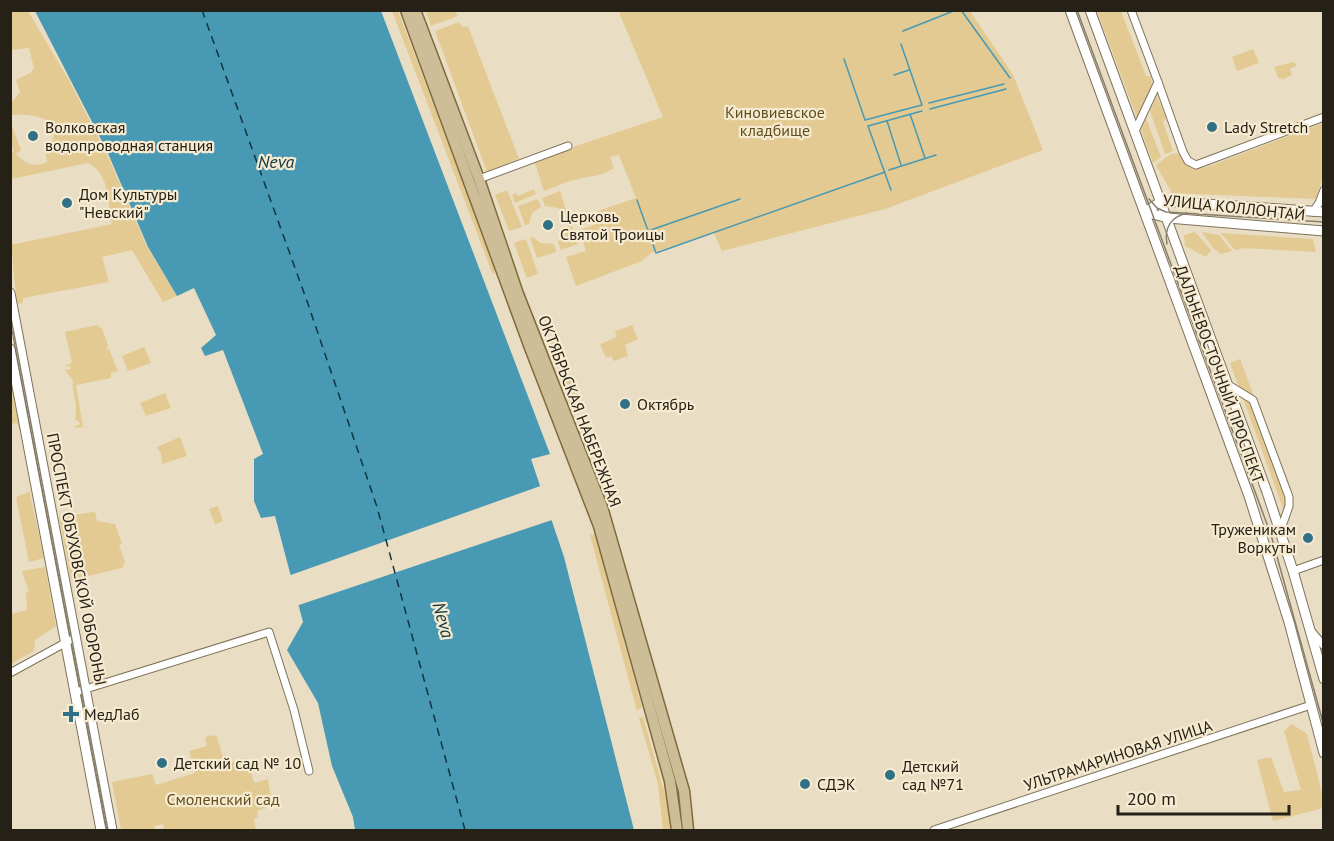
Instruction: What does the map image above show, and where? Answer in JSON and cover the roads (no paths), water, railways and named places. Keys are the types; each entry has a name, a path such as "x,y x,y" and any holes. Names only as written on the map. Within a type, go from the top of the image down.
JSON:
{"main road":[{"name":"ОКТЯБРЬСКАЯ НАБЕРЕЖНАЯ","path":"406,10 529,345 599,526 670,781 677,831"},
{"name":"ОКТЯБРЬСКАЯ НАБЕРЕЖНАЯ","path":"415,10 614,544 684,791 688,831"},
{"name":"ДАЛЬНЕВОСТОЧНЫЙ ПРОСПЕКТ","path":"1070,10 1264,541 1323,753"},
{"name":"ДАЛЬНЕВОСТОЧНЫЙ ПРОСПЕКТ","path":"1090,10 1162,201 1280,532 1323,679"},
{"name":"УЛИЦА КОЛЛОНТАЙ","path":"1145,212 1162,201 1323,212"},
{"name":"УЛИЦА КОЛЛОНТАЙ","path":"1145,212 1168,219 1323,231"},
{"name":"ПРОСПЕКТ ОБУХОВСКОЙ ОБОРОНЫ","path":"10,293 71,640"},
{"name":"ПРОСПЕКТ ОБУХОВСКОЙ ОБОРОНЫ","path":"10,349 112,831"},
{"name":"ПРОСПЕКТ ОБУХОВСКОЙ ОБОРОНЫ","path":"81,691 101,831"}],"street":[{"path":"1131,10 1188,161 1201,165 1323,117"},
{"path":"1135,131 1158,82"},
{"path":"479,178 568,146"},
{"path":"1313,212 1323,190"},
{"path":"1227,384 1253,400 1289,497 1289,506 1280,532"},
{"path":"1293,571 1323,560"},
{"path":"1310,629 1323,646"},
{"path":"81,691 269,632 294,710 309,771"},
{"path":"10,673 71,640"},
{"name":"УЛЬТРАМАРИНОВАЯ УЛИЦА","path":"934,831 1311,705"}],"water":[{"name":"Neva","path":"35,11 381,11 550,454 531,459 564,557 634,830 355,830 353,817 332,766 318,703 287,650 303,622 275,516 261,518 254,501 254,459 263,454 223,350 205,356 201,348 216,335 194,288 177,296 148,247 107,151"}],"waterway":[{"path":"903,31 956,10"},
{"path":"961,10 1010,78"},
{"path":"844,59 865,120 922,105 901,44"},
{"path":"894,75 909,70"},
{"path":"929,103 1004,84"},
{"path":"930,109 1006,89"},
{"path":"891,190 868,126 922,111"},
{"path":"910,114 925,158"},
{"path":"887,121 901,165"},
{"path":"889,170 936,155"},
{"path":"637,200 656,253 885,172"},
{"path":"648,231 740,199"}],"tram line":[{"path":"1077,10 1271,535 1324,726"},
{"path":"1149,199 1157,208 1166,212 1324,222"},
{"path":"1167,244 1166,238 1170,224 1177,217 1187,213"},
{"path":"10,313 108,830"}],"place":[{"name":"Lady Stretch","path":"1212,127"},
{"name":"Волковская водопроводная станция","path":"33,136"},
{"name":"Дом Культуры \"Невский\"","path":"67,203"},
{"name":"Церковь Святой Троицы","path":"548,225"},
{"name":"Октябрь","path":"625,404"},
{"name":"Труженикам Воркуты","path":"1308,538"},
{"name":"МедЛаб","path":"71,714"},
{"name":"Детский сад № 10","path":"162,763"},
{"name":"Детский сад №71","path":"890,775"},
{"name":"СДЭК","path":"805,784"}],"park label":[{"name":"Киновиевское кладбище","path":"775,121"},
{"name":"Смоленский сад","path":"223,799"}]}
